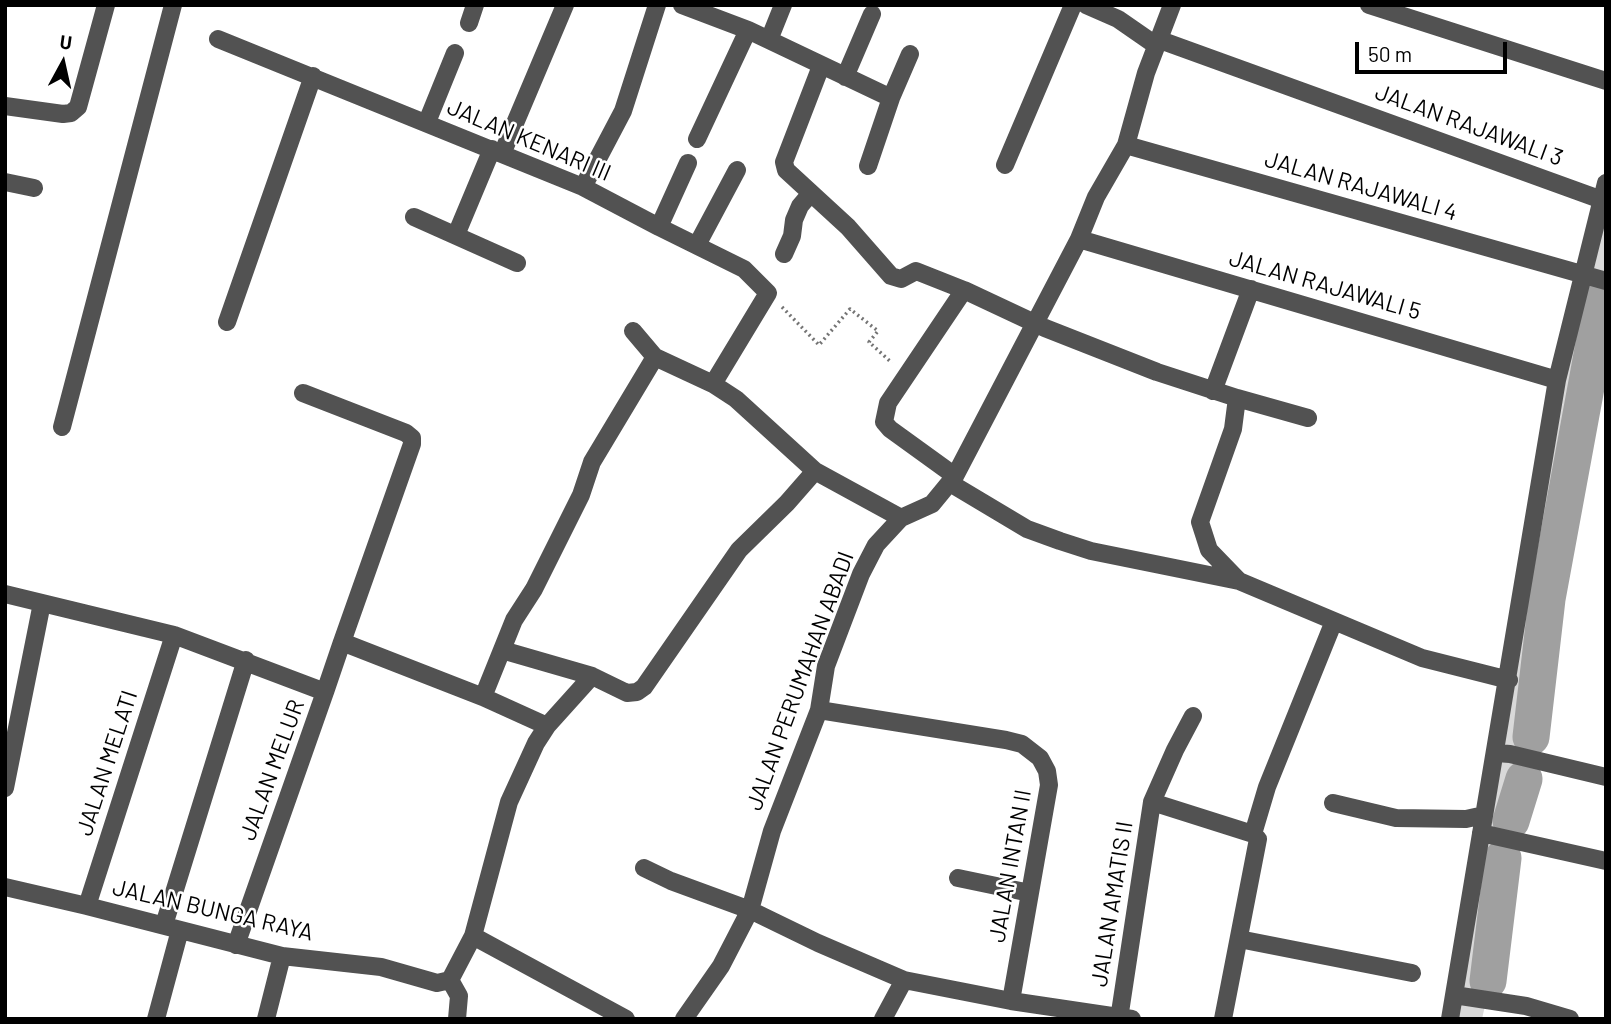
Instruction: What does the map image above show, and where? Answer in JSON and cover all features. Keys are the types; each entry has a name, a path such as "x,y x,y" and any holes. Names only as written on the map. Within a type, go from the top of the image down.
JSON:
{"street":[{"path":"5,106 63,114 71,113 78,107 106,5"},
{"path":"62,426 173,5"},
{"path":"469,23 475,5"},
{"path":"456,235 524,103 565,5"},
{"path":"583,187 623,111 657,5"},
{"path":"682,5 747,30 891,98"},
{"path":"769,40 783,5"},
{"path":"1005,165 1073,5"},
{"name":"JALAN RAJAWALI 3","path":"1086,5 1118,19 1159,43 1604,191"},
{"name":"JALAN PERUMAHAN ABADI","path":"684,1019 721,966 750,909 772,831 819,710 827,666 861,574 876,545 901,519 932,504 952,480 1079,239 1096,197 1126,145 1146,73 1172,5"},
{"path":"1369,5 1606,81"},
{"path":"845,76 872,14"},
{"path":"697,139 747,30"},
{"name":"JALAN KENARI III","path":"218,39 583,187 744,269 768,293"},
{"path":"427,122 456,53"},
{"path":"868,166 891,98 910,54"},
{"path":"821,66 784,162 786,170 848,228 891,276 901,279 916,271 1157,373 1308,418"},
{"path":"227,322 313,76"},
{"name":"JALAN RAJAWALI 4","path":"1126,145 1593,278"},
{"path":"659,227 688,163"},
{"path":"697,245 737,170"},
{"path":"5,182 34,188"},
{"path":"1450,1019 1487,835 1484,815 1503,754 1509,680 1557,380 1593,278 1604,191"},
{"path":"784,254 800,206 814,195"},
{"path":"414,218 517,263"},
{"name":"JALAN RAJAWALI 5","path":"1079,239 1557,380"},
{"path":"1213,391 1251,289"},
{"path":"964,290 888,403 884,422 952,480 1027,528 1047,537 1090,551 1240,581 1422,658 1509,680"},
{"path":"713,384 768,293"},
{"path":"633,331 655,357 713,384 736,400 815,471 901,519"},
{"path":"483,697 514,620 534,589 582,495 592,462 655,357"},
{"path":"303,393 396,428 412,438 412,449 325,692"},
{"path":"1237,398 1233,429 1200,522 1209,550 1240,581"},
{"path":"502,650 592,676 627,693 637,692 644,687 739,550 815,471"},
{"name":"JALAN MELUR","path":"5,594 174,635 325,692 236,945"},
{"path":"5,788 42,603"},
{"path":"1223,1019 1258,846 1258,839 1253,834 1267,787 1334,621"},
{"name":"JALAN MELATI","path":"87,906 174,635"},
{"path":"342,642 483,697 547,726"},
{"path":"156,1019 172,928 246,660"},
{"path":"457,1019 459,996 450,979 473,936 509,802 536,743 547,726 592,676"},
{"name":"JALAN INTAN II","path":"819,710 1022,744 1032,751 1047,771 1049,785 1011,1001"},
{"path":"1152,802 1193,716"},
{"path":"1503,754 1606,777"},
{"name":"JALAN AMATIS II","path":"1123,1018 1152,802 1253,834"},
{"path":"1332,803 1395,818 1466,819 1484,815"},
{"path":"1487,835 1606,860"},
{"path":"644,868 671,881 750,909 818,943 904,980 1011,1001 1123,1018"},
{"path":"958,878 1030,893"},
{"name":"JALAN BUNGA RAYA","path":"5,887 282,956 381,967 437,983 450,979"},
{"path":"473,936 626,1019"},
{"path":"1239,939 1412,973"},
{"path":"266,1019 282,956"},
{"path":"883,1019 904,980"},
{"path":"1454,995 1526,1006 1570,1019"}],"path":[{"path":"768,293 819,345 850,309 878,331 869,342 907,376"}],"shaded area":[{"path":"1606,182 1606,285 1547,599 1524,779 1503,858 1486,1001 1482,1019 1450,1019 1541,474"}],"waterway":[{"path":"1531,737 1547,599 1603,295"},
{"path":"1511,821 1524,779"},
{"path":"1488,981 1503,858"}]}
